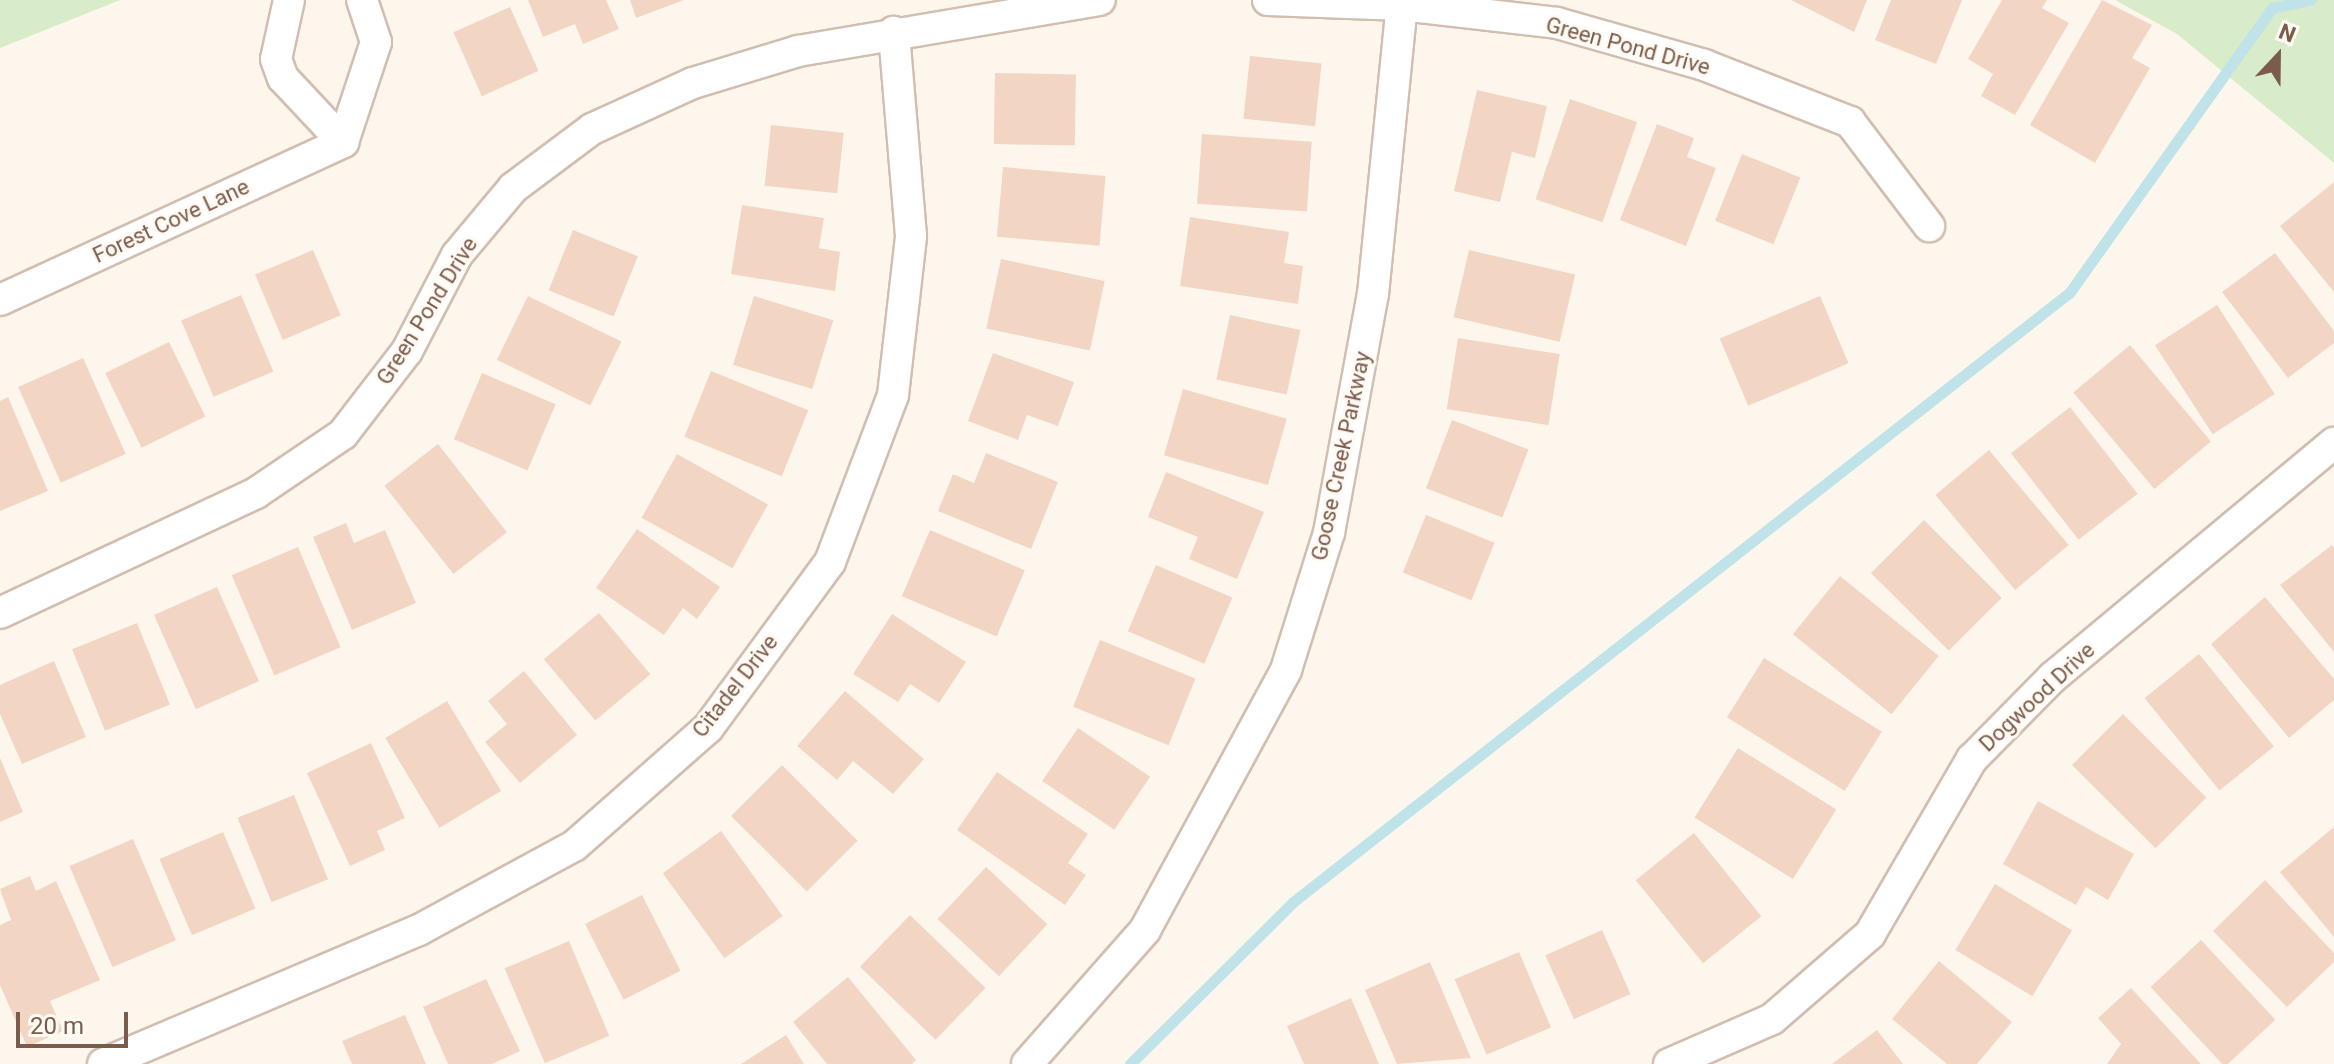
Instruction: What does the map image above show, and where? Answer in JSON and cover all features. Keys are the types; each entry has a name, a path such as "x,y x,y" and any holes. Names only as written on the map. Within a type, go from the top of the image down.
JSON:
{"street":[{"path":"289,0 276,59 283,78 343,142 376,42 362,0"},
{"name":"Green Pond Drive","path":"0,613 256,493 343,434 407,351 457,255 513,188 592,129 693,83 894,32 1100,0"},
{"name":"Green Pond Drive","path":"1268,0 1402,5 1557,23 1704,65 1850,122 1929,226"},
{"name":"Goose Creek Parkway","path":"1027,1064 1145,930 1286,670 1329,533 1373,294 1402,5"},
{"name":"Citadel Drive","path":"103,1064 419,930 574,846 708,728 830,562 893,395 911,236 894,32"},
{"name":"Forest Cove Lane","path":"0,300 343,142"},
{"name":"Dogwood Drive","path":"1669,1064 1772,1019 1870,934 1972,759 2053,677 2334,443"}],"green space":[{"path":"0,0 120,0 0,48"},
{"path":"2115,0 2334,0 2334,163 2177,34"}],"building":[{"path":"528,0 606,0 619,29 583,44 575,24 543,37"},
{"path":"630,0 684,0 636,18"},
{"path":"1791,0 1867,0 1854,32"},
{"path":"1891,0 1962,0 1936,64 1875,40"},
{"path":"2002,0 2047,0 2042,8 2069,23 2015,115 1981,96 1993,74 1968,59"},
{"path":"2102,0 2152,25 2132,58 2150,68 2095,163 2030,125"},
{"path":"510,7 538,71 482,96 453,32"},
{"path":"1250,56 1322,64 1315,126 1243,119"},
{"path":"995,73 1076,74 1075,145 994,144"},
{"path":"1477,90 1547,106 1535,158 1512,152 1500,202 1454,191"},
{"path":"1570,99 1637,122 1603,222 1535,199"},
{"path":"1657,124 1694,138 1687,157 1716,168 1686,246 1620,220"},
{"path":"771,125 844,133 837,193 765,186"},
{"path":"1202,134 1312,142 1307,212 1197,204"},
{"path":"1742,154 1800,178 1773,244 1715,221"},
{"path":"1003,167 1106,176 1100,246 997,237"},
{"path":"2334,182 2334,292 2280,226"},
{"path":"742,205 824,218 819,248 840,252 835,291 731,274"},
{"path":"1190,217 1289,232 1284,263 1303,266 1298,304 1180,286"},
{"path":"573,230 638,256 614,316 549,290"},
{"path":"313,250 341,315 283,340 255,275"},
{"path":"1469,250 1575,275 1560,342 1453,317"},
{"path":"2275,253 2334,331 2334,343 2288,378 2222,292"},
{"path":"1001,259 1105,281 1090,350 986,328"},
{"path":"241,295 273,371 214,397 181,320"},
{"path":"528,296 621,342 590,405 497,360"},
{"path":"754,296 833,320 812,389 733,365"},
{"path":"1820,296 1849,363 1748,406 1720,339"},
{"path":"2217,305 2275,394 2213,434 2155,345"},
{"path":"1230,315 1300,330 1287,395 1216,380"},
{"path":"1458,338 1560,354 1548,425 1447,409"},
{"path":"169,342 205,417 142,448 105,373"},
{"path":"2130,345 2211,442 2154,489 2073,393"},
{"path":"993,353 1074,382 1058,426 1027,415 1018,440 968,421"},
{"path":"83,358 126,454 61,483 18,387"},
{"path":"711,371 808,410 782,476 684,437"},
{"path":"482,373 556,404 528,471 454,439"},
{"path":"1183,389 1287,419 1268,485 1164,455"},
{"path":"8,397 48,491 0,511 0,401"},
{"path":"2070,407 2138,494 2079,540 2011,453"},
{"path":"1452,420 1529,449 1502,518 1426,488"},
{"path":"438,444 507,532 453,574 384,486"},
{"path":"1989,450 2069,545 2015,590 1935,495"},
{"path":"986,453 1058,482 1031,549 938,511 953,474 974,483"},
{"path":"677,454 768,504 733,568 642,518"},
{"path":"1166,472 1264,512 1237,579 1189,559 1198,537 1148,517"},
{"path":"1426,515 1495,543 1471,600 1403,572"},
{"path":"1924,520 2002,598 1949,651 1871,573"},
{"path":"346,523 354,543 385,530 416,603 352,630 313,537"},
{"path":"637,529 720,587 697,619 683,608 664,635 596,588"},
{"path":"930,530 1025,570 997,637 902,596"},
{"path":"2332,545 2334,548 2334,652 2280,585"},
{"path":"298,547 341,647 274,675 232,575"},
{"path":"1156,565 1232,597 1204,664 1128,631"},
{"path":"1840,576 1939,656 1891,714 1793,634"},
{"path":"217,587 259,681 196,709 154,615"},
{"path":"2265,597 2334,679 2334,700 2289,738 2211,644"},
{"path":"599,613 650,674 595,721 544,659"},
{"path":"892,614 966,662 939,703 910,684 898,702 853,674"},
{"path":"137,623 170,705 105,731 72,649"},
{"path":"1100,640 1195,679 1169,745 1073,707"},
{"path":"2199,654 2274,746 2219,791 2145,698"},
{"path":"1764,658 1882,732 1845,791 1727,717"},
{"path":"54,661 86,737 22,764 0,714 0,685"},
{"path":"524,671 577,735 520,783 485,742 507,724 488,701"},
{"path":"845,691 924,759 893,794 853,761 837,780 797,746"},
{"path":"447,701 501,791 439,828 385,738"},
{"path":"2123,714 2206,797 2156,848 2072,765"},
{"path":"1078,728 1150,777 1114,830 1042,781"},
{"path":"371,743 405,818 377,831 385,850 350,866 307,773"},
{"path":"1738,748 1836,809 1793,879 1695,818"},
{"path":"0,758 23,812 0,822"},
{"path":"782,765 858,841 807,892 731,816"},
{"path":"997,772 1088,834 1068,863 1086,875 1065,905 957,830"},
{"path":"294,795 328,879 272,902 237,818"},
{"path":"2038,801 2134,854 2108,900 2086,887 2076,905 2003,864"},
{"path":"2334,827 2334,937 2280,872"},
{"path":"721,831 783,916 724,958 663,873"},
{"path":"223,832 255,908 192,935 159,859"},
{"path":"1694,833 1761,916 1703,963 1636,880"},
{"path":"133,839 176,940 112,967 69,866"},
{"path":"986,867 1047,924 999,976 938,919"},
{"path":"30,876 36,891 56,881 100,980 50,1001 63,1031 27,1047 0,985 0,925 11,920 0,889"},
{"path":"2265,880 2334,953 2334,962 2287,1007 2213,931"},
{"path":"1995,884 2072,930 2032,996 1955,950"},
{"path":"642,895 681,971 624,1000 585,924"},
{"path":"910,915 986,988 936,1040 860,967"},
{"path":"1602,930 1630,994 1574,1019 1545,955"},
{"path":"2201,940 2275,1020 2228,1064 2222,1064 2151,987"},
{"path":"569,941 609,1036 545,1063 505,968"},
{"path":"1519,952 1551,1027 1487,1055 1455,979"},
{"path":"1939,961 2012,1022 1977,1064 1947,1064 1892,1019"},
{"path":"1430,962 1471,1058 1397,1064 1365,990"},
{"path":"848,977 916,1060 912,1064 827,1064 793,1022"},
{"path":"486,979 520,1051 492,1064 448,1064 423,1007"},
{"path":"2131,988 2201,1064 2107,1064 2121,1044 2098,1018"},
{"path":"1351,998 1379,1064 1304,1064 1287,1026"},
{"path":"405,1015 426,1064 352,1064 342,1041"},
{"path":"1877,1030 1903,1064 1832,1064"},
{"path":"786,1035 804,1064 741,1064"}],"waterway":[{"path":"1130,1064 1293,902 2070,292 2272,8 2311,0"}]}
